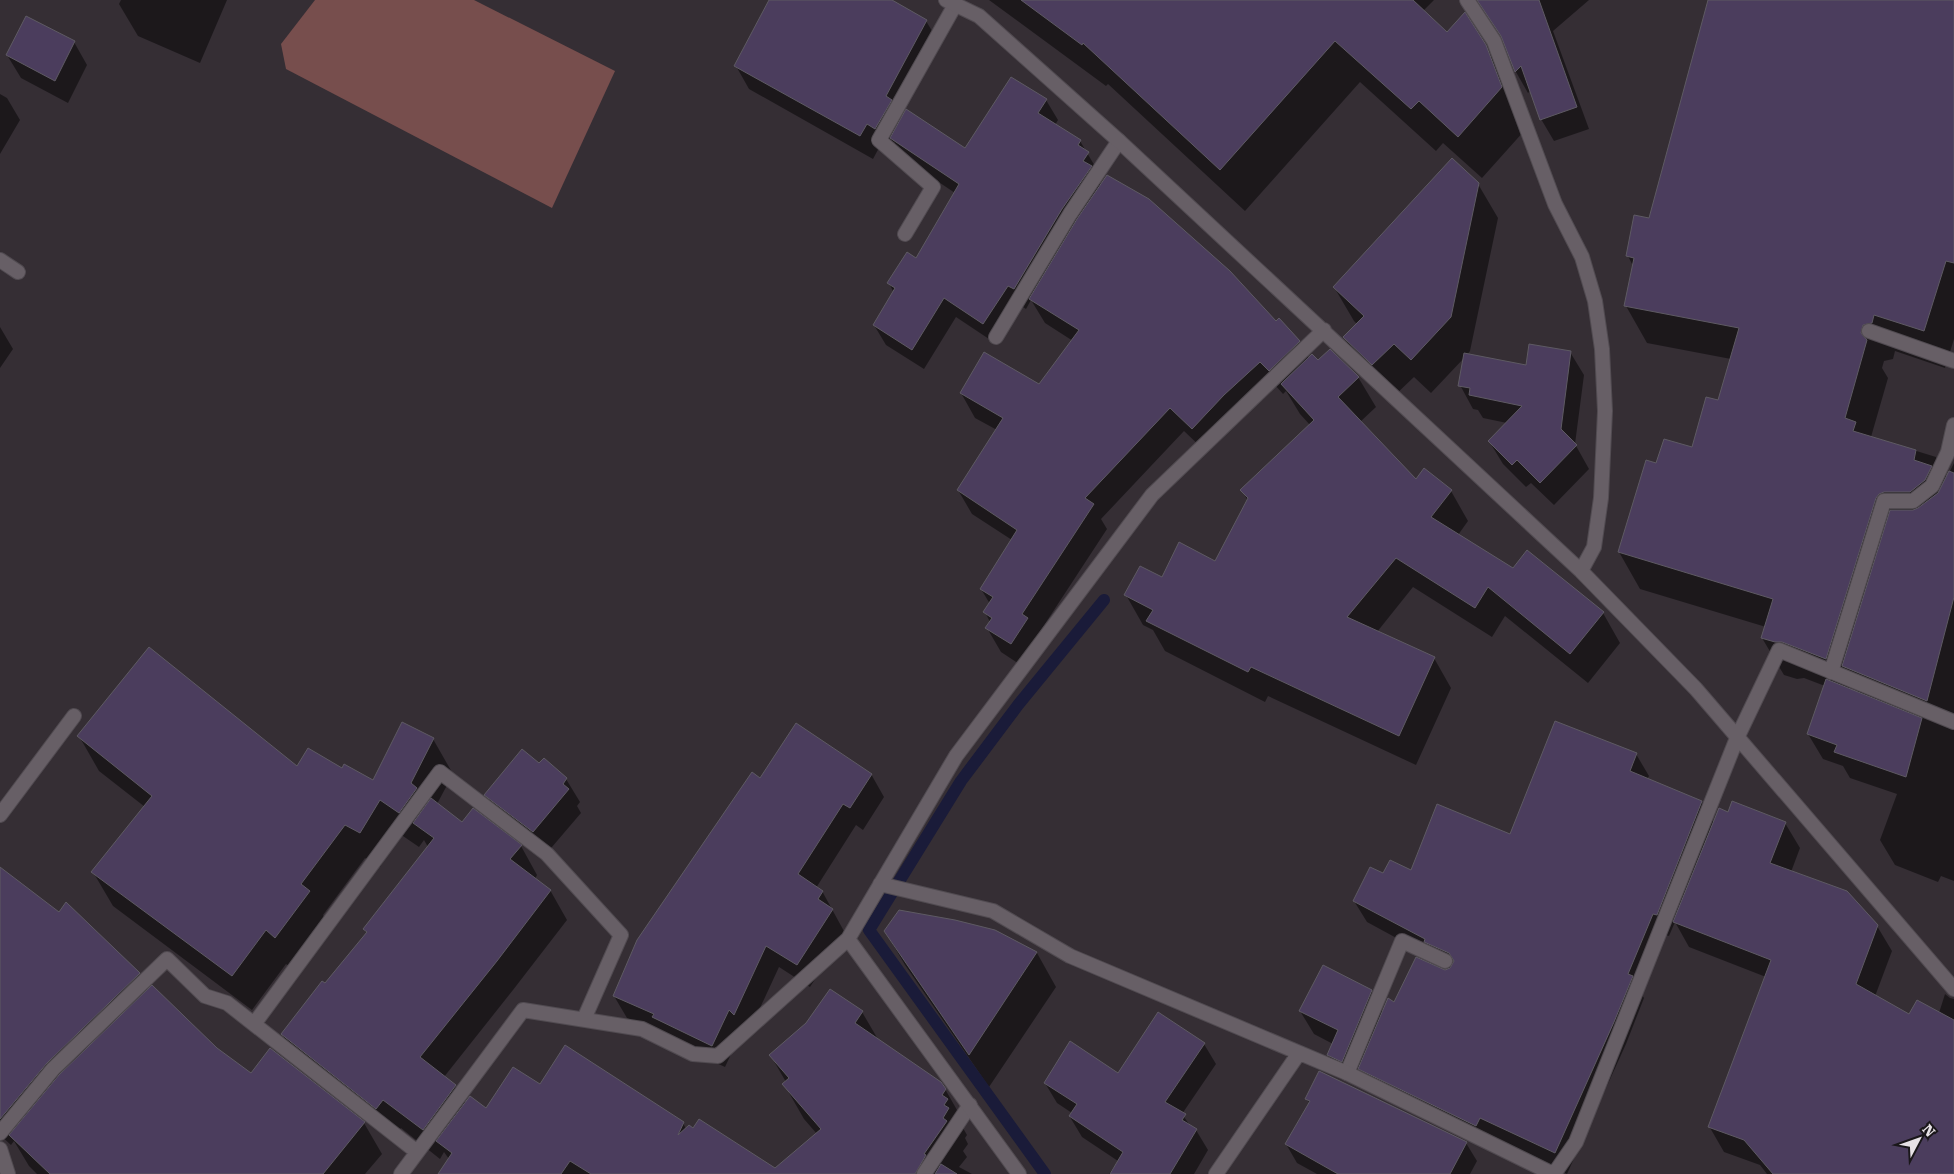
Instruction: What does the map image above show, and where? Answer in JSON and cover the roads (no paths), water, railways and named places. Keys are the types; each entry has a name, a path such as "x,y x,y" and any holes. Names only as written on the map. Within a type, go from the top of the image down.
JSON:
{"street":[{"path":"1467,0 1494,41 1555,204 1582,257 1596,301 1602,349 1605,412 1601,498 1594,547 1581,571"},
{"path":"905,234 933,187 879,140 950,2 979,16 1119,141 1581,571 1696,689 1954,989"},
{"path":"996,337 1070,214 1119,141"},
{"path":"0,260 18,272"},
{"path":"401,1174 523,1010 642,1029 693,1054 718,1056 848,939 883,885 956,756 1152,496 1324,330"},
{"path":"1869,332 1954,361"},
{"path":"1831,672 1884,501 1913,501 1932,486 1948,452 1954,425"},
{"path":"883,885 993,911 1070,956 1347,1073 1554,1174 1576,1142 1737,738 1779,650 1954,722"},
{"path":"0,815 74,716"},
{"path":"254,1024 440,772 547,854 621,935 584,1019"},
{"path":"848,939 1019,1174"},
{"path":"1347,1073 1402,941 1446,961"},
{"path":"0,1133 53,1069 167,958 205,996 227,1003 417,1152"},
{"path":"1216,1174 1299,1053"},
{"path":"924,1174 970,1105"},
{"path":"0,1149 8,1174"}],"waterway":[{"path":"1045,1174 869,930 961,781 1018,705 1104,600"}]}
